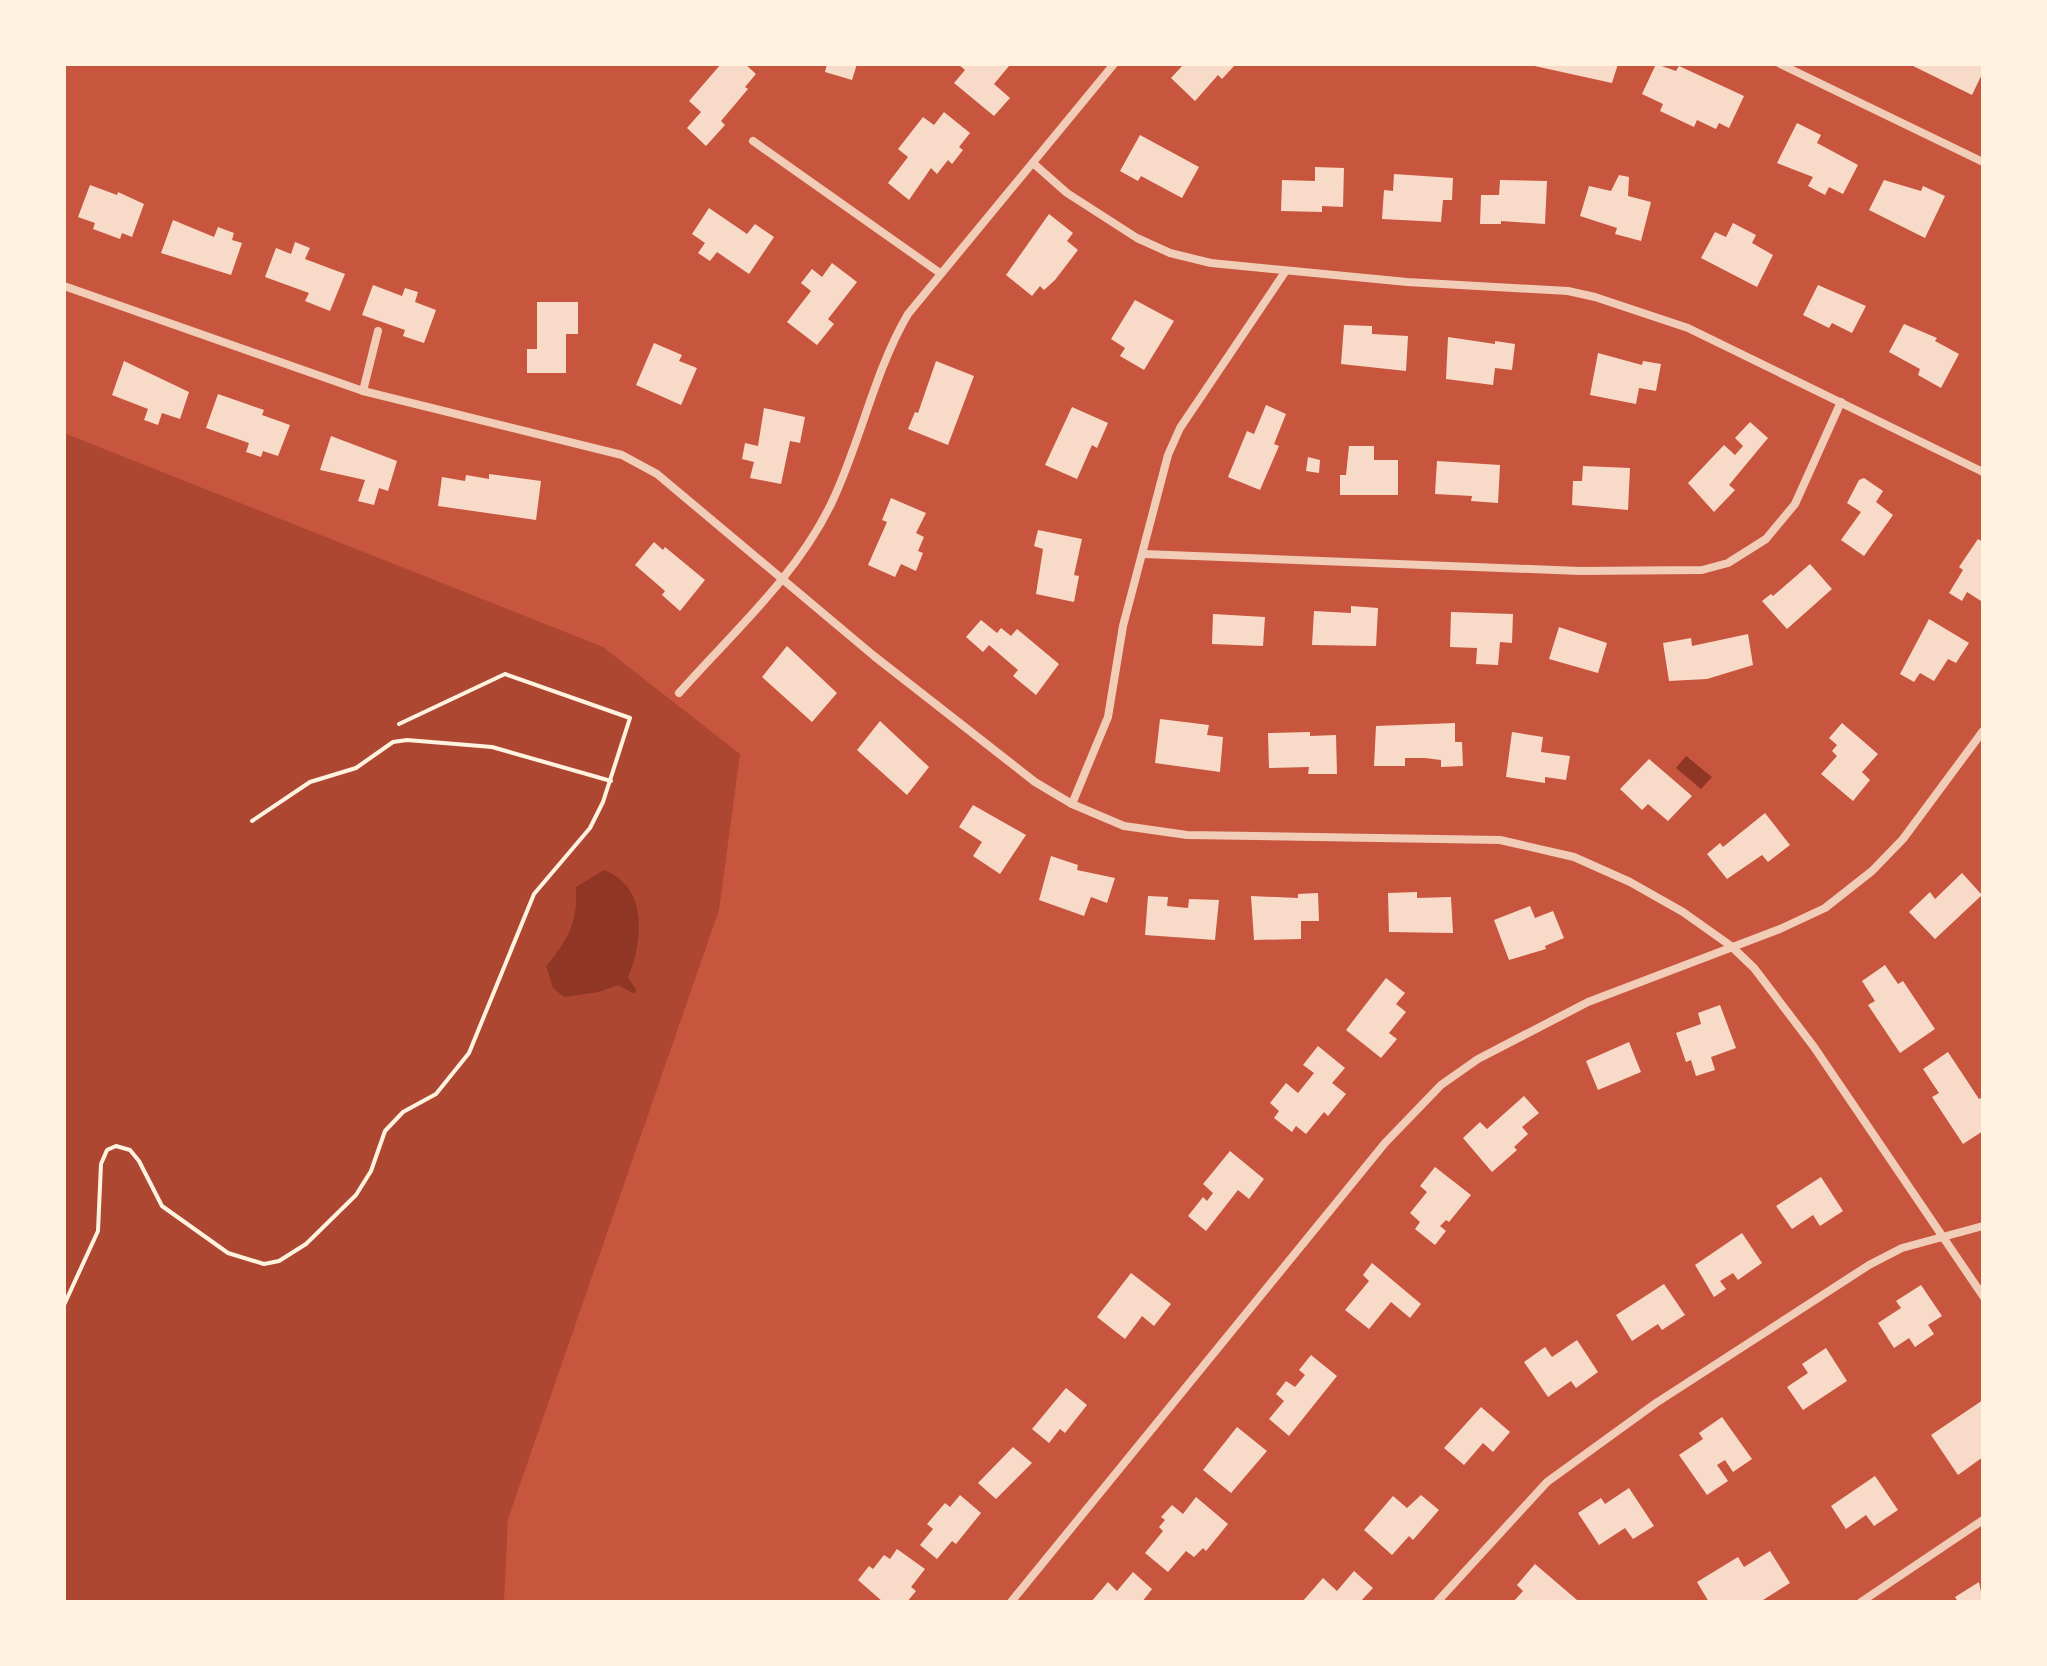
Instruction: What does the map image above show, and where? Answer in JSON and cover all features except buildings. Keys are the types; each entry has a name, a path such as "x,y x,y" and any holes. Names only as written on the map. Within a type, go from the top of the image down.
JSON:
{"street":[{"path":"679,693 782,579 831,503 893,339 940,273 1114,64"},
{"path":"1780,64 1983,162"},
{"path":"753,141 940,273"},
{"path":"1033,163 1067,193 1137,238 1170,253 1211,263 1285,272 1568,291 1595,297 1688,328 1983,472"},
{"path":"1072,804 1108,717 1123,626 1168,455 1180,428 1285,272"},
{"path":"64,286 363,391 622,455 657,474 782,579 1035,782 1072,804 1124,826 1187,835 1500,840 1574,857 1630,882 1683,912 1731,946 1754,968 1814,1047 1983,1296"},
{"path":"363,391 378,331"},
{"path":"1143,554 1580,571 1702,570 1728,563 1766,539 1795,504 1841,402"},
{"path":"1011,1602 1385,1143 1441,1085 1478,1059 1588,1002 1780,929 1825,908 1872,871 1903,839 1983,731"},
{"path":"1437,1602 1547,1482 1656,1403 1869,1265 1902,1248 1983,1226"},
{"path":"1861,1602 1983,1520"}],"path":[{"path":"64,1305 98,1231 101,1164 107,1150 116,1146 130,1150 139,1161 162,1206 228,1253 247,1261 264,1264 279,1261 334,1219 371,1171 385,1131 403,1112 436,1094 469,1053 534,894 590,828 611,781 630,718 505,674 399,724"},
{"path":"252,821 310,782 356,768 393,742 407,740 492,747 611,781"}],"shaded area":[{"path":"64,433 603,647 740,754 719,910 508,1519 504,1602 64,1602"},
{"path":"1686,756 1712,777 1701,789 1676,768"},
{"path":"604,870 619,878 635,902 639,932 628,978 636,989 635,994 618,985 599,992 564,997 553,988 546,966 570,930 576,887"}]}
